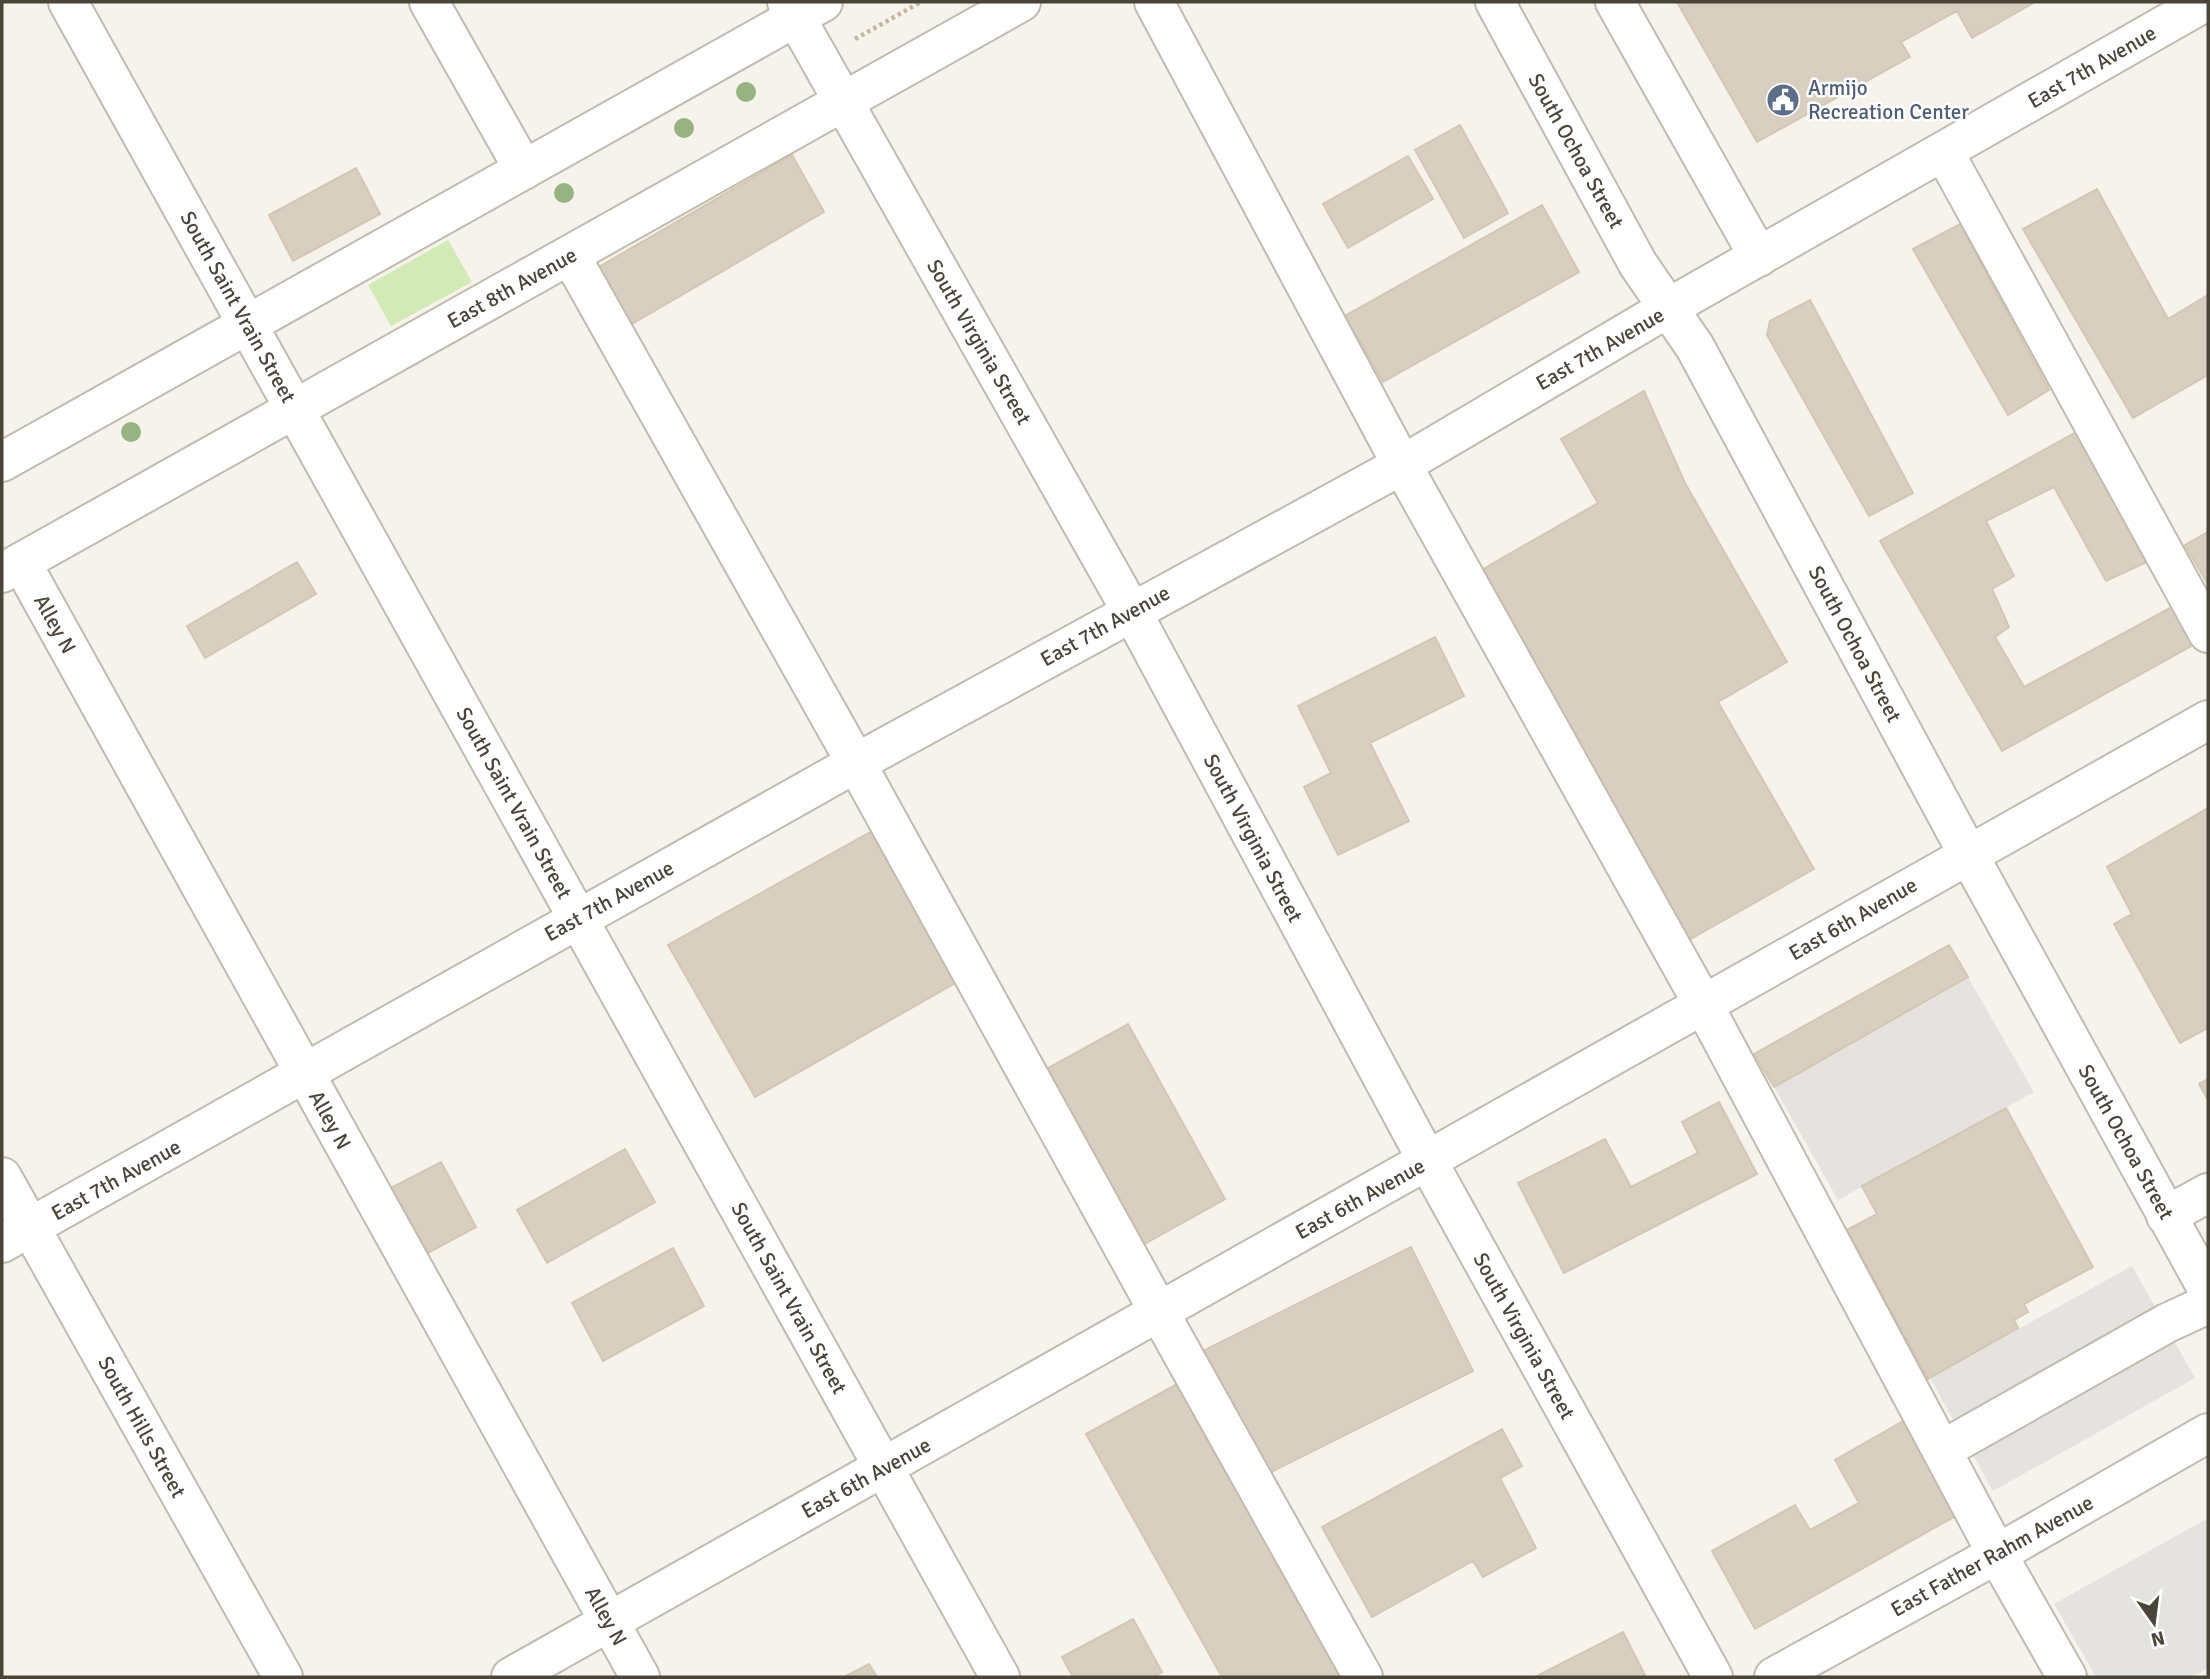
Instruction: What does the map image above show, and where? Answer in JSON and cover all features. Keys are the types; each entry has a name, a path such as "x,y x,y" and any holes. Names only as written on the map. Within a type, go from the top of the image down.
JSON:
{"street":[{"name":"South Saint Vrain Street","path":"68,2 1000,1677"},
{"path":"429,2 524,170"},
{"name":"East 8th Avenue","path":"11,568 1021,2"},
{"path":"1154,2 1402,465 1703,1004 1997,1554 2067,1677"},
{"name":"South Ochoa Street","path":"1495,2 1638,264 1695,347 1968,855 2208,1290"},
{"path":"1615,2 1759,257"},
{"name":"East 7th Avenue","path":"16,1236 856,763 1402,465 1668,309 2205,2"},
{"path":"2,463 524,170 802,7"},
{"name":"South Virginia Street","path":"802,7 843,102 1132,612 1428,1162 1713,1677"},
{"path":"1944,152 2208,633"},
{"path":"570,255 856,763 1363,1677"},
{"name":"Alley N","path":"11,568 304,1075 640,1677"},
{"name":"East 6th Avenue","path":"511,1677 2208,720"},
{"name":"South Hills Street","path":"2,1177 16,1236 283,1677"},
{"path":"2166,1216 2208,1193"},
{"path":"1942,1450 2167,1323 2208,1304"},
{"name":"East Father Rahm Avenue","path":"1774,1677 2208,1433"}],"path":[{"path":"850,41 921,2"}],"green space":[{"path":"448,240 472,282 391,326 368,285"}],"shaded area":[{"path":"1968,977 2034,1092 1838,1200 1774,1087"},
{"path":"2132,1266 2195,1378 1993,1491 1930,1378"},
{"path":"2208,1518 2208,1668 2192,1677 2096,1677 2054,1604"}],"building":[{"name":"Armijo Recreation Center","path":"1677,2 2035,2 1972,38 1957,11 1901,42 1910,57 1757,142"},
{"path":"1460,125 1508,213 1464,238 1415,150"},
{"path":"792,155 824,212 632,324 597,268"},
{"path":"1408,156 1433,199 1348,248 1323,204"},
{"path":"356,168 380,214 293,261 269,215"},
{"path":"2097,189 2168,319 2208,295 2208,375 2133,418 2023,229"},
{"path":"1542,205 1579,272 1383,382 1345,316"},
{"path":"1960,224 2049,390 2008,415 1913,249"},
{"path":"1810,300 1913,493 1869,516 1767,335 1770,321"},
{"path":"1644,391 1685,483 1787,662 1718,702 1814,869 1689,940 1478,572 1598,503 1561,439"},
{"path":"2078,431 2151,560 2106,581 2054,487 1986,521 2014,576 1992,589 2009,627 1995,637 2024,687 2174,606 2193,645 2002,751 1880,541"},
{"path":"2208,532 2208,584 2185,545"},
{"path":"297,562 316,594 205,658 187,626"},
{"path":"1435,637 1464,696 1370,743 1409,821 1338,855 1304,787 1331,773 1298,706"},
{"path":"2208,808 2208,1028 2180,1043 2114,924 2132,914 2107,867"},
{"path":"872,831 959,981 755,1097 668,945"},
{"path":"1949,945 1968,977 1774,1087 1754,1054"},
{"path":"1128,1024 1225,1199 1141,1246 1043,1071"},
{"path":"2208,1079 2208,1100 2199,1084"},
{"path":"1719,1102 1757,1174 1564,1273 1518,1183 1605,1139 1631,1187 1698,1153 1682,1122"},
{"path":"2006,1108 2093,1267 2024,1304 2028,1312 2014,1320 2018,1328 1928,1379 1847,1230 1877,1214 1862,1186"},
{"path":"625,1149 655,1202 547,1263 517,1210"},
{"path":"441,1162 476,1227 428,1253 391,1188"},
{"path":"1411,1247 1473,1371 1263,1476 1201,1352"},
{"path":"673,1248 704,1306 603,1361 572,1303"},
{"path":"1177,1384 1342,1677 1222,1677 1086,1434"},
{"path":"1905,1420 1959,1514 1755,1629 1712,1551 1795,1505 1810,1530 1859,1503 1835,1460"},
{"path":"1502,1429 1522,1466 1500,1478 1536,1548 1483,1577 1473,1561 1372,1617 1322,1527"},
{"path":"1133,1619 1162,1672 1153,1677 1073,1677 1062,1657"},
{"path":"1623,1632 1646,1677 1535,1677"},
{"path":"869,1664 877,1677 844,1677"}],"place":[{"name":"Armijo Recreation Center","path":"1783,100"}]}
